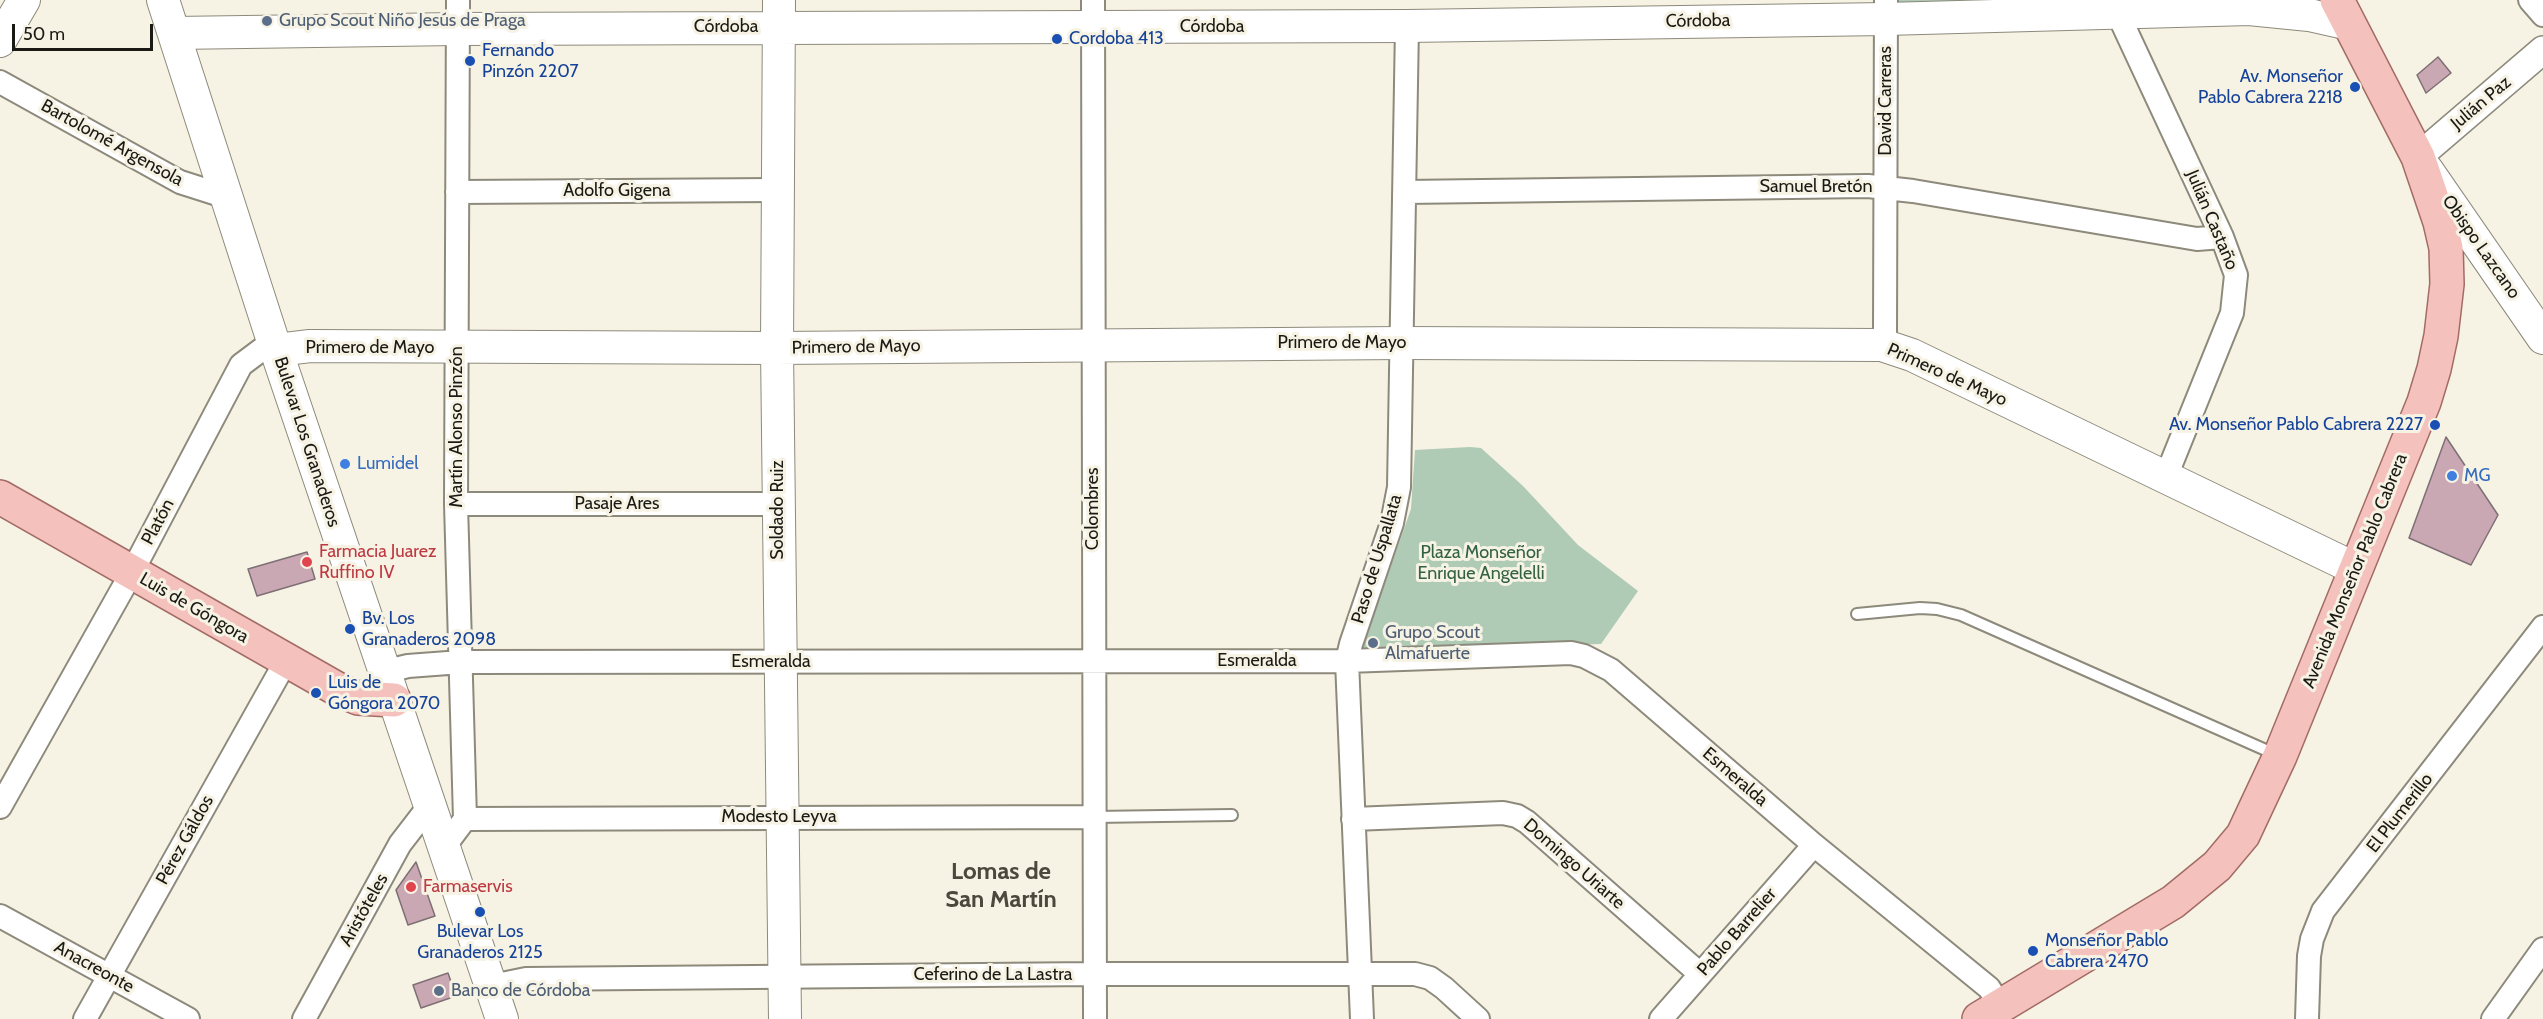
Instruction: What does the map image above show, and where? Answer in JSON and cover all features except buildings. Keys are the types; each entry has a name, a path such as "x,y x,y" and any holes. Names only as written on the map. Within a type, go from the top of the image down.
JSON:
{"main road":[{"path":"0,41 24,0"},
{"name":"Bulevar Los Granaderos","path":"163,0 275,346 502,1019"},
{"name":"Córdoba","path":"2249,9 2278,0"},
{"name":"Córdoba","path":"174,33 458,14 1094,13 1407,26 1723,10 2115,7 2249,9 2316,16 2343,12"},
{"name":"Avenida Monseñor Pablo Cabrera","path":"1990,1013 2194,887 2231,852 2243,835 2280,756 2424,402 2441,336 2448,284 2446,248 2440,222 2418,157 2343,12"},
{"name":"Soldado Ruiz","path":"779,14 776,190 778,662 784,1019"},
{"name":"Obispo Lazcano","path":"2418,157 2543,338"},
{"path":"2448,284 2460,268 2468,264 2480,264 2499,272"},
{"name":"Primero de Mayo","path":"275,346 777,348 1403,343 1882,345 1912,355 2165,479 2356,569"},
{"name":"Luis de Góngora","path":"0,497 286,661 357,698 389,686"}],"street":[{"path":"2530,0 2543,15"},
{"name":"Julián Castaño","path":"2115,7 2222,237 2236,275 2232,313 2165,479"},
{"name":"David Carreras","path":"1882,345 1885,331 1887,188 1886,9"},
{"name":"Colombres","path":"1094,13 1095,1019"},
{"name":"Martín Alonso Pinzón","path":"458,14 456,504 465,819"},
{"name":"Paso de Uspallata","path":"1362,1019 1347,661 1397,504 1403,343 1407,26"},
{"name":"Julián Paz","path":"2418,157 2543,50"},
{"name":"Bartolomé Argensola","path":"0,82 180,182 227,197"},
{"name":"Samuel Bretón","path":"1405,192 1868,186 2197,239 2222,237"},
{"name":"Adolfo Gigena","path":"457,192 776,190"},
{"name":"Platón","path":"0,807 132,572 241,365 275,346"},
{"name":"Pasaje Ares","path":"456,504 778,504"},
{"name":"El Plumerillo","path":"2307,1019 2309,956 2312,939 2323,911 2543,627"},
{"name":"Esmeralda","path":"389,686 408,666 461,662 1347,661 1571,653 1584,656 1611,670 1814,845 1989,988 1990,1013"},
{"name":"Pérez Gáldos","path":"85,1019 286,661"},
{"name":"Aristóteles","path":"304,1019 400,844 430,805"},
{"name":"Domingo Uriarte","path":"1353,819 1503,813 1517,816 1527,822 1700,974"},
{"name":"Modesto Leyva","path":"465,819 1094,816"},
{"path":"444,847 465,819"},
{"name":"Pablo Barrelier","path":"1661,1019 1814,845"},
{"name":"Anacreonte","path":"0,916 188,1019"},
{"path":"2493,1019 2543,949"},
{"name":"Ceferino de La Lastra","path":"492,986 526,979 1415,974 1430,978 1444,987 1478,1019"}],"lane":[{"path":"1857,614 1920,608 1937,609 1961,615 2280,756"},
{"path":"1094,816 1232,815"}],"green space":[{"path":"1896,0 2093,0 1896,6"},
{"name":"Plaza Monseñor Enrique Angelelli","path":"1481,448 1523,486 1578,545 1638,591 1601,644 1361,651 1411,509 1415,450"}],"place":[{"name":"Grupo Scout Niño Jesús de Praga","path":"267,21"},
{"name":"Cordoba 413","path":"1057,39"},
{"name":"Fernando Pinzón 2207","path":"470,61"},
{"name":"Av. Monseñor Pablo Cabrera 2218","path":"2355,87"},
{"name":"Av. Monseñor Pablo Cabrera 2227","path":"2435,425"},
{"name":"Lumidel","path":"345,464"},
{"name":"MG","path":"2452,476"},
{"name":"Farmacia Juarez Ruffino IV","path":"307,562"},
{"name":"Bv. Los Granaderos 2098","path":"350,629"},
{"name":"Grupo Scout Almafuerte","path":"1373,643"},
{"name":"Luis de Góngora 2070","path":"316,693"},
{"name":"Farmaservis","path":"411,887"},
{"name":"Bulevar Los Granaderos 2125","path":"480,912"},
{"name":"Monseñor Pablo Cabrera 2470","path":"2033,951"},
{"name":"Banco de Córdoba","path":"439,991"}],"district":[{"name":"Lomas de San Martín","path":"1001,886"}]}
